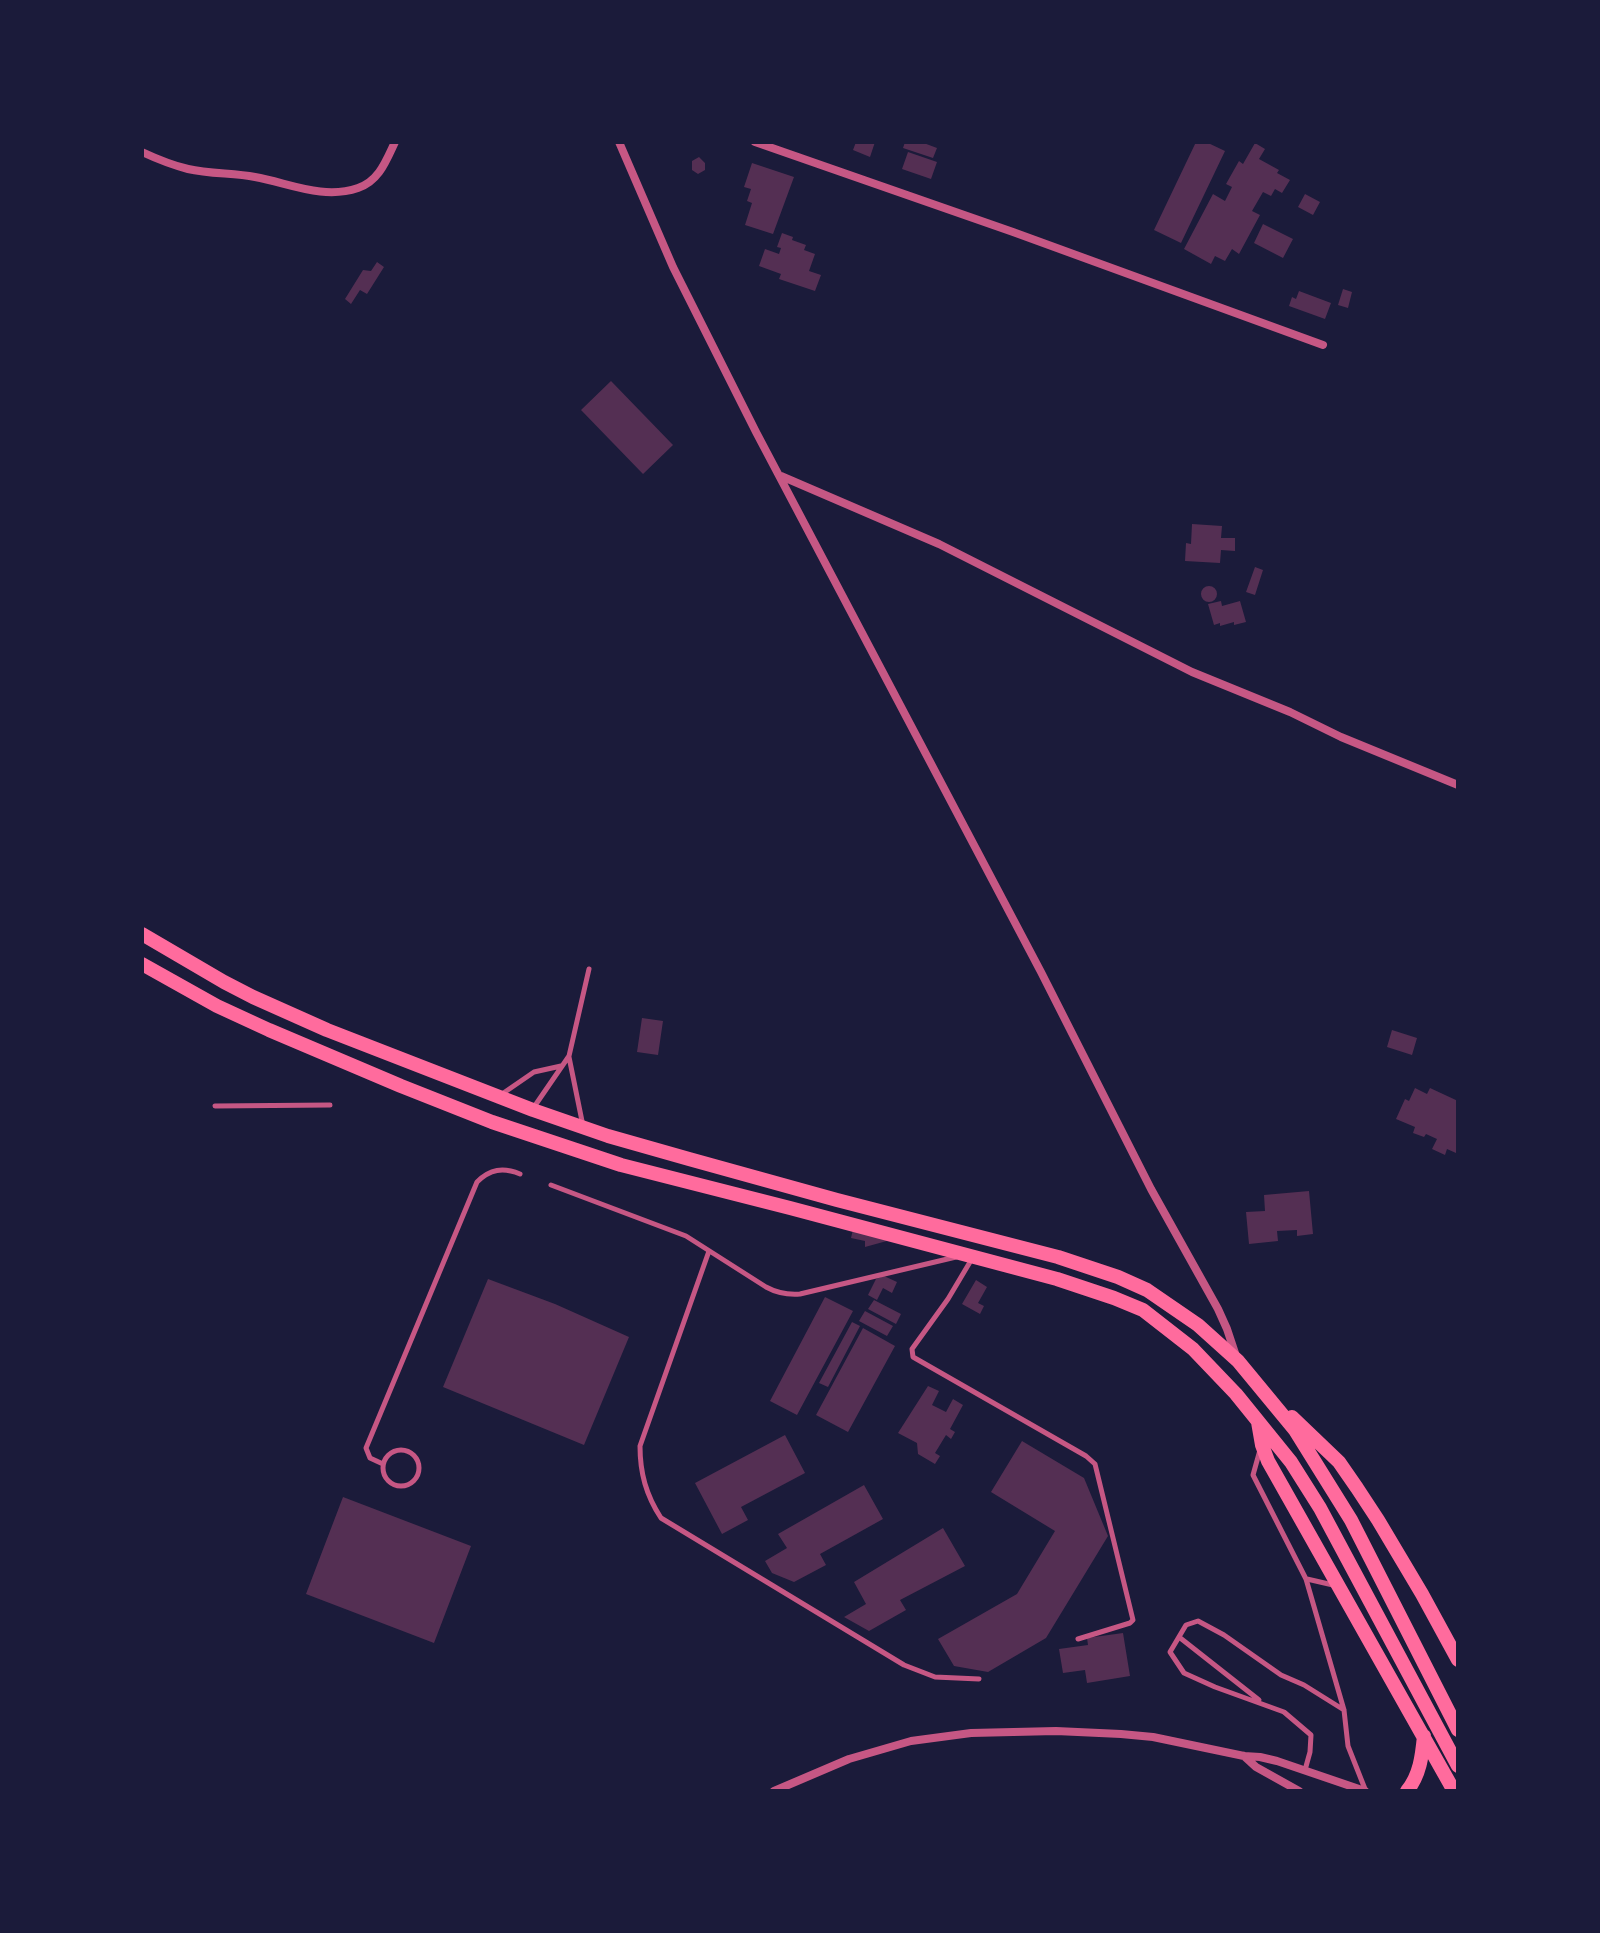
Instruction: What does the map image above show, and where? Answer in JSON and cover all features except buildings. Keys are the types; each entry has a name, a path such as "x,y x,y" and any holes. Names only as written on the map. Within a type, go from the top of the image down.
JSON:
{"main road":[{"path":"142,934 253,997 341,1035 583,1128 1087,1266 1147,1290 1198,1325 1238,1361 1295,1430 1351,1520 1458,1730"},
{"path":"142,964 217,1006 269,1030 492,1122 621,1165 970,1256 1088,1289 1143,1310 1193,1349 1236,1394 1291,1462 1320,1508 1458,1766"},
{"path":"1268,1395 1339,1462 1378,1520 1458,1660"},
{"path":"1258,1421 1268,1461 1454,1791"},
{"path":"1407,1791 1418,1770 1424,1736"}],"street":[{"path":"142,152 187,169 254,177 327,192 358,188 371,182 380,172 395,142"},
{"path":"619,142 673,267 756,432 1041,972 1158,1203 1218,1309 1238,1361"},
{"path":"755,142 1028,237 1323,345"},
{"path":"780,475 939,544 1192,672 1458,785"},
{"path":"774,1791 828,1767 884,1748 934,1737 1056,1731 1121,1734 1183,1742 1268,1759 1365,1791"},
{"path":"1244,1756 1256,1767 1299,1791"}],"lane":[{"path":"583,1128 569,1056 589,969"},
{"path":"533,1110 569,1056"},
{"path":"498,1097 534,1072 561,1066"},
{"path":"215,1106 330,1105"},
{"path":"383,1464 370,1458 366,1448 477,1182 488,1173 502,1169 520,1174"},
{"path":"551,1185 686,1236 766,1287 789,1295 970,1256"},
{"path":"709,1251 640,1446 641,1472 654,1507 661,1518 904,1665 935,1677 979,1679"},
{"path":"970,1256 948,1299 912,1349 913,1357 1095,1464 1133,1618 1130,1623 1078,1639"},
{"path":"1262,1445 1253,1475 1306,1579 1344,1710 1348,1746 1365,1791"},
{"path":"405,1450 416,1458 419,1470 413,1482 401,1487 384,1477 383,1464 388,1454 405,1450"},
{"path":"1306,1579 1339,1586"},
{"path":"1305,1770 1311,1735 1284,1712 1184,1673 1170,1652 1186,1625 1198,1621 1224,1635 1281,1675 1304,1685 1344,1710"},
{"path":"1179,1636 1263,1703"}]}
